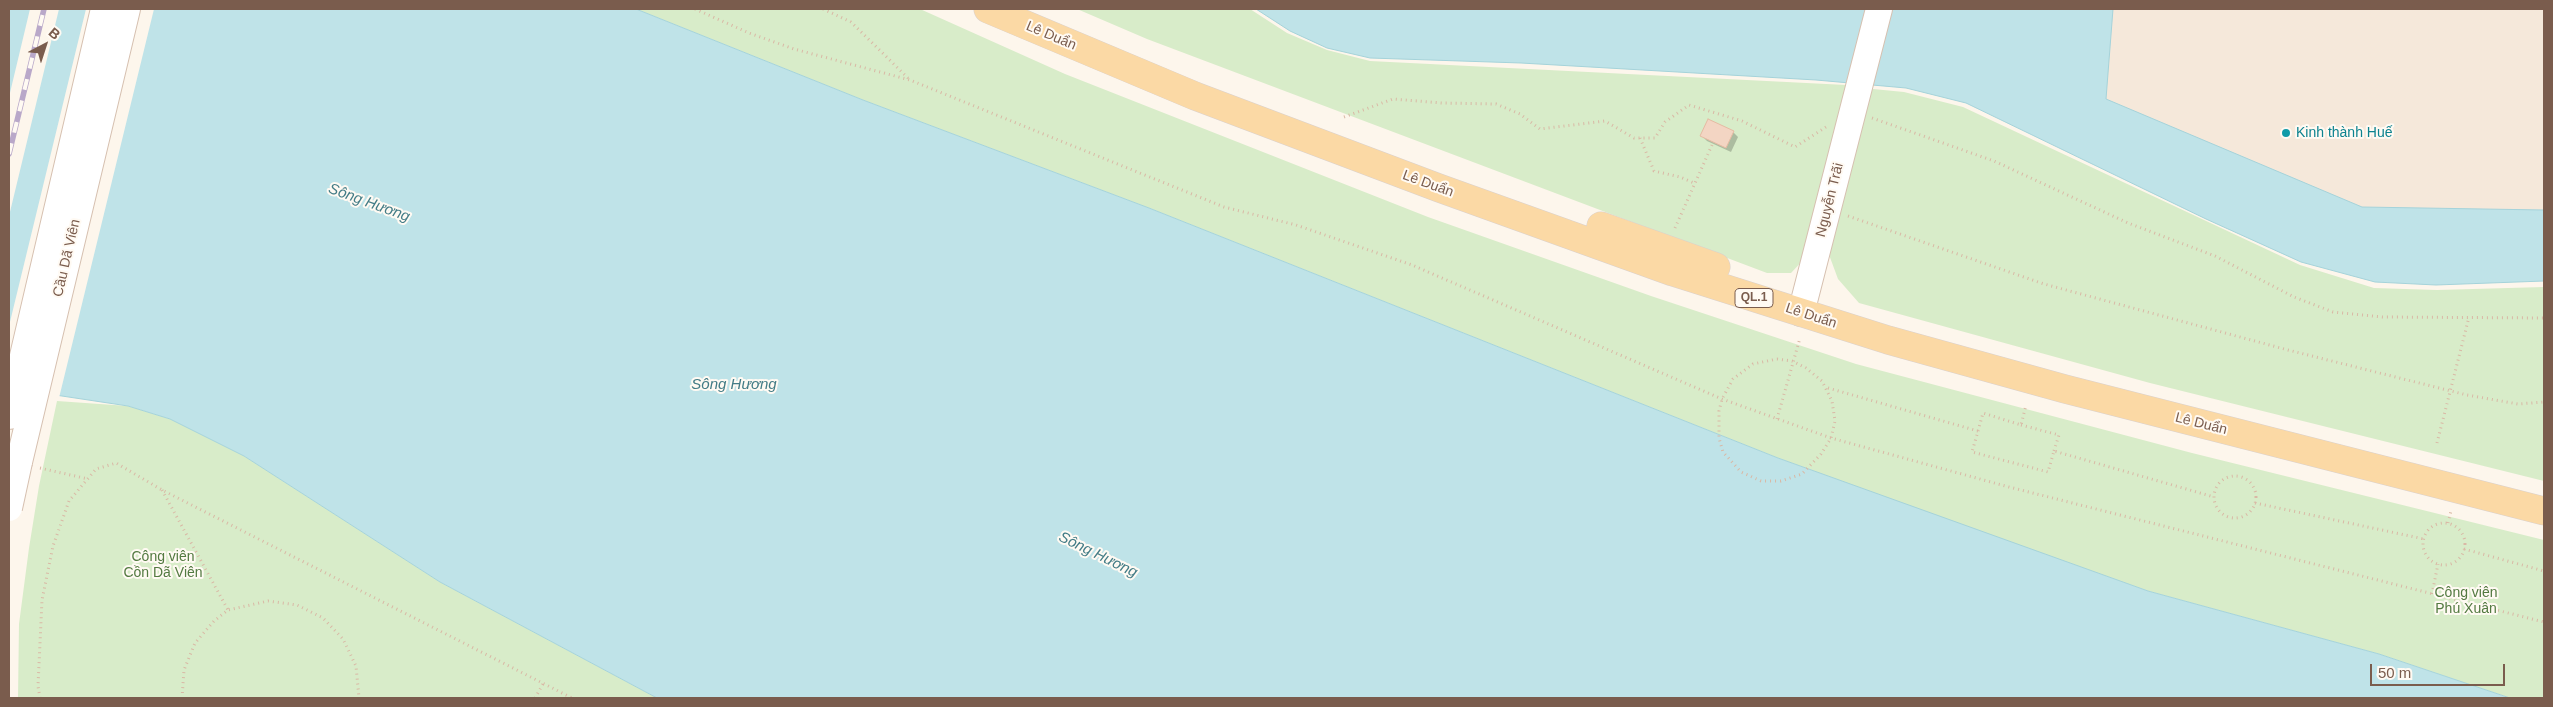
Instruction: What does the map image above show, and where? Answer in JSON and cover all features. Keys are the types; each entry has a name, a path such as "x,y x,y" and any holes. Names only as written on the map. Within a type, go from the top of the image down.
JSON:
{"main road":[{"name":"Cầu Dã Viên","path":"9,416 104,9"},
{"name":"Cầu Dã Viên","path":"9,508 127,9"},
{"name":"Lê Duẩn","path":"988,9 1195,96 1439,188 1673,272 1802,315 2065,390 2544,511"},
{"name":"Lê Duẩn","path":"1035,9 1171,68 1297,117 1734,273 1802,315 1957,343 2113,385 2544,492"},
{"name":"Nguyễn Trãi","path":"1802,315 1879,9"}],"path":[{"path":"696,9 749,34 794,49 910,80 1224,207 1296,225 1412,265 1722,399 1831,438 2018,489 2544,622"},
{"path":"823,9 850,22 910,80"},
{"path":"1344,117 1394,99 1496,104 1520,114 1540,129 1606,121 1634,138 1655,138 1665,122 1689,105 1742,121 1795,147 1834,122"},
{"path":"1868,116 1994,161 2128,223 2215,256 2294,297 2333,312 2382,317 2544,318"},
{"path":"1640,138 1654,171 1680,177 1694,183"},
{"path":"1671,237 1712,144"},
{"path":"1848,216 2044,284 2450,391 2518,404 2544,402"},
{"path":"1777,419 1802,315"},
{"path":"2437,443 2470,317"},
{"path":"1828,388 1835,421 1831,438 1822,454 1802,474 1781,481 1761,482 1741,472 1724,452 1719,438 1719,411 1722,399 1732,378 1753,364 1777,359 1792,361 1806,368 1828,388 1978,431"},
{"path":"2021,425 2026,405"},
{"path":"1982,413 2021,425 2059,435 2048,472 1972,452 1982,413"},
{"path":"2054,451 2214,497"},
{"path":"40,698 38,686 42,600 53,546 69,501 96,469 116,463 162,490 572,698"},
{"path":"35,466 88,479"},
{"path":"2237,476 2244,478 2254,489 2255,503 2252,509 2242,517 2229,518 2218,510 2214,497 2215,490 2224,479 2237,476"},
{"path":"162,490 228,610"},
{"path":"2255,503 2424,539"},
{"path":"2448,523 2451,511"},
{"path":"2448,523 2453,525 2463,535 2464,549 2462,555 2451,563 2438,564 2427,556 2424,550 2424,539 2427,530 2433,526 2448,523"},
{"path":"2464,549 2544,571"},
{"path":"2432,594 2438,564"},
{"path":"182,698 184,670 195,643 214,621 228,610 268,601 297,605 323,618 343,639 356,666 359,698"},
{"path":"535,698 543,684"}],"shaded area":[{"name":"Kinh thành Huế","path":"1256,9 2544,9 2544,281 2436,285 2375,282 2301,262 2206,219 1966,103 1906,88 1816,80 1521,63 1370,58 1327,48 1290,31"}],"green space":[{"name":"Công viên Phú Xuân","path":"636,9 920,9 1065,74 1428,217 1651,296 1856,364 2192,453 2544,540 2544,698 2510,698 2379,654 2148,591 1949,521 1778,458 1149,208 863,100"},
{"path":"1077,9 1250,9 1287,33 1327,50 1370,61 1846,85 1852,90 1806,257 1791,273 1767,273 1147,39"},
{"path":"1873,89 1904,92 1963,107 2300,265 2374,288 2437,290 2544,287 2544,481 2150,383 1859,303 1838,279 1828,252 1864,94"},
{"name":"Công viên Cồn Dã Viên","path":"57,401 128,406 170,419 244,456 440,582 657,698 18,698 19,624 39,486"}],"water":[{"name":"Sông Hương","path":"9,9 636,9 863,100 1149,208 1778,458 2148,591 2379,654 2510,698 657,698 440,582 244,456 170,419 128,406 9,388"},
{"path":"1256,9 2113,9 2106,99 2362,207 2544,210 2544,281 2436,285 2375,282 2301,262 2206,219 1966,103 1906,88 1816,80 1521,63 1370,58 1327,48 1290,31"}],"pier":[{"path":"30,9 59,9 9,216 9,97"},
{"path":"86,9 154,9 59,398 9,390 9,326"}],"building":[{"path":"1708,119 1734,131 1726,148 1700,136"}],"railway":[{"path":"9,154 44,9"}],"place":[{"name":"Kinh thành Huế","path":"2286,133"}]}
